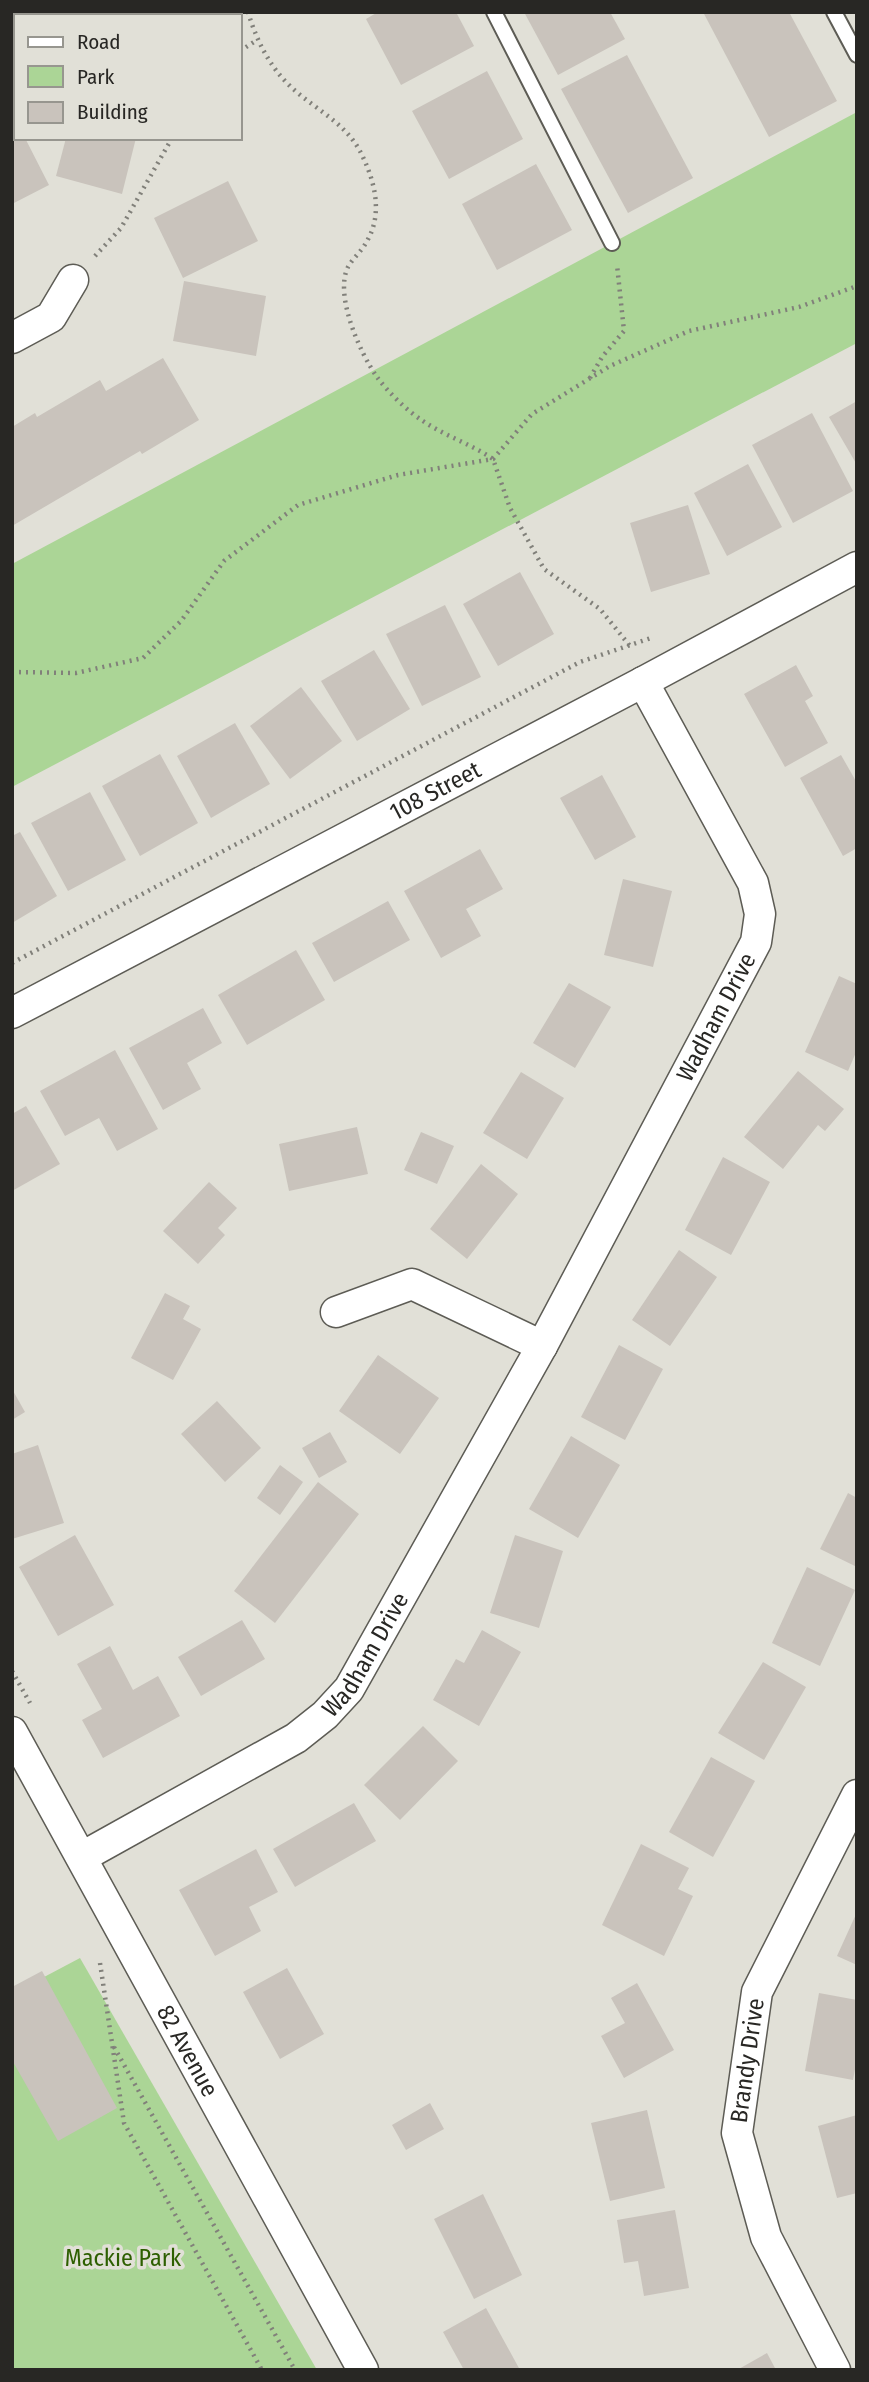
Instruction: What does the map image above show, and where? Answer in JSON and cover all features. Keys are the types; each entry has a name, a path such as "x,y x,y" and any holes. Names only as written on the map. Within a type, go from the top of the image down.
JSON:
{"street":[{"path":"12,338 51,317 73,280"},
{"name":"108 Street","path":"12,1013 857,567"},
{"name":"Wadham Drive","path":"82,1857 296,1738 325,1716 349,1689 542,1346 755,942 760,914 753,883 643,682"},
{"path":"336,1312 412,1284 542,1346"},
{"name":"82 Avenue","path":"12,1732 363,2370"},
{"name":"Brandy Drive","path":"835,2370 766,2237 737,2133 757,1992 857,1795"}],"lane":[{"path":"494,12 612,243"},
{"path":"834,12 857,55"}],"path":[{"path":"248,12 257,40 290,86 339,123 353,139 372,181 377,204 373,227 366,243 347,269 343,289 352,325 378,379 422,421 493,459 510,508 544,569 600,609 630,647"},
{"path":"242,50 257,40"},
{"path":"73,280 121,228 171,140"},
{"path":"589,379 602,357 624,331 620,283 612,243"},
{"path":"12,672 76,673 143,658 181,621 224,561 298,505 398,475 493,459 532,414 610,366 689,331 799,307 857,286"},
{"path":"12,963 580,662 654,637"},
{"path":"99,1954 124,2123 262,2370"},
{"path":"112,2044 295,2370"}],"green space":[{"path":"857,112 857,343 12,787 12,564"},
{"name":"Mackie Park","path":"80,1958 317,2370 12,2370 12,1994"}],"building":[{"path":"378,12 456,12 474,46 401,85 366,19"},
{"path":"524,12 610,12 625,39 558,75"},
{"path":"703,12 789,12 837,101 769,137"},
{"path":"627,55 693,178 628,213 561,89"},
{"path":"487,71 523,139 449,179 412,111"},
{"path":"12,113 14,140 26,140 49,185 12,204"},
{"path":"65,140 136,140 122,194 56,176"},
{"path":"536,164 572,230 497,270 462,204"},
{"path":"228,181 258,241 183,278 154,218"},
{"path":"184,281 266,296 256,356 173,341"},
{"path":"163,358 199,420 142,454 140,451 12,526 12,427 35,413 37,417 100,380 106,391"},
{"path":"857,401 857,465 829,417"},
{"path":"812,413 853,491 793,523 752,445"},
{"path":"748,464 782,527 727,556 694,493"},
{"path":"688,505 710,574 651,592 630,523"},
{"path":"520,572 554,634 498,666 463,604"},
{"path":"445,605 481,677 422,706 386,634"},
{"path":"374,650 410,709 357,741 321,681"},
{"path":"796,665 813,696 805,701 828,743 785,767 744,694"},
{"path":"301,687 342,741 290,779 250,726"},
{"path":"235,723 270,784 211,818 177,756"},
{"path":"160,754 198,823 140,856 102,786"},
{"path":"841,755 857,783 857,848 843,856 800,778"},
{"path":"602,775 636,837 595,860 560,798"},
{"path":"90,792 126,860 68,891 31,823"},
{"path":"20,832 57,896 12,923 12,836"},
{"path":"480,849 503,889 466,909 481,936 441,958 404,891"},
{"path":"623,879 672,891 653,967 604,955"},
{"path":"388,901 410,940 334,982 312,943"},
{"path":"296,950 325,1000 247,1045 218,995"},
{"path":"839,976 857,984 857,1050 848,1071 805,1052"},
{"path":"569,983 611,1007 575,1068 533,1043"},
{"path":"203,1008 222,1043 187,1063 201,1089 163,1110 129,1048"},
{"path":"115,1050 158,1129 117,1151 99,1118 65,1136 40,1091"},
{"path":"798,1071 844,1109 825,1131 818,1125 783,1169 744,1137"},
{"path":"521,1072 564,1098 527,1159 483,1133"},
{"path":"26,1106 60,1164 12,1191 12,1114"},
{"path":"357,1127 368,1174 289,1191 279,1144"},
{"path":"421,1132 454,1146 437,1184 404,1170"},
{"path":"723,1157 770,1182 731,1255 685,1230"},
{"path":"481,1164 518,1194 467,1259 430,1229"},
{"path":"209,1182 237,1208 218,1228 225,1235 198,1264 163,1231"},
{"path":"679,1250 717,1277 670,1346 632,1320"},
{"path":"165,1293 190,1306 183,1319 201,1329 173,1380 131,1358"},
{"path":"619,1345 663,1369 625,1440 581,1417"},
{"path":"378,1355 439,1398 400,1454 339,1411"},
{"path":"12,1389 25,1412 12,1420"},
{"path":"217,1401 261,1448 225,1482 181,1434"},
{"path":"330,1432 347,1462 319,1478 302,1448"},
{"path":"571,1436 620,1465 578,1538 529,1509"},
{"path":"38,1445 64,1523 12,1539 12,1454"},
{"path":"280,1465 303,1482 280,1515 257,1498"},
{"path":"318,1482 359,1514 275,1623 234,1591"},
{"path":"848,1493 857,1498 857,1567 820,1549"},
{"path":"75,1535 114,1605 58,1636 19,1567"},
{"path":"515,1535 563,1551 539,1628 490,1613"},
{"path":"807,1567 855,1590 820,1666 772,1643"},
{"path":"242,1620 265,1659 201,1696 178,1657"},
{"path":"482,1630 521,1652 479,1726 433,1700 456,1659 464,1663"},
{"path":"110,1646 133,1690 158,1676 180,1716 103,1758 82,1720 102,1709 77,1664"},
{"path":"763,1662 806,1687 764,1760 718,1733"},
{"path":"423,1726 458,1761 400,1820 364,1785"},
{"path":"711,1757 755,1781 713,1857 669,1832"},
{"path":"354,1803 376,1841 295,1887 273,1849"},
{"path":"641,1844 689,1868 678,1889 693,1896 664,1956 602,1925"},
{"path":"256,1849 278,1892 249,1907 261,1931 215,1956 179,1890"},
{"path":"857,1912 857,1965 837,1956"},
{"path":"287,1968 324,2034 280,2059 243,1992"},
{"path":"42,1971 117,2108 58,2141 12,2060 12,1987"},
{"path":"637,1983 674,2050 624,2078 601,2036 625,2023 611,1998"},
{"path":"819,1993 857,2000 857,2059 853,2080 805,2071"},
{"path":"430,2103 444,2129 406,2150 392,2125"},
{"path":"647,2110 665,2188 610,2201 591,2123"},
{"path":"857,2115 857,2193 837,2198 818,2126"},
{"path":"483,2194 522,2275 474,2299 434,2219"},
{"path":"675,2210 689,2288 644,2296 638,2261 624,2263 617,2220"},
{"path":"486,2308 520,2370 464,2370 443,2332"},
{"path":"767,2353 776,2370 737,2370"}]}
